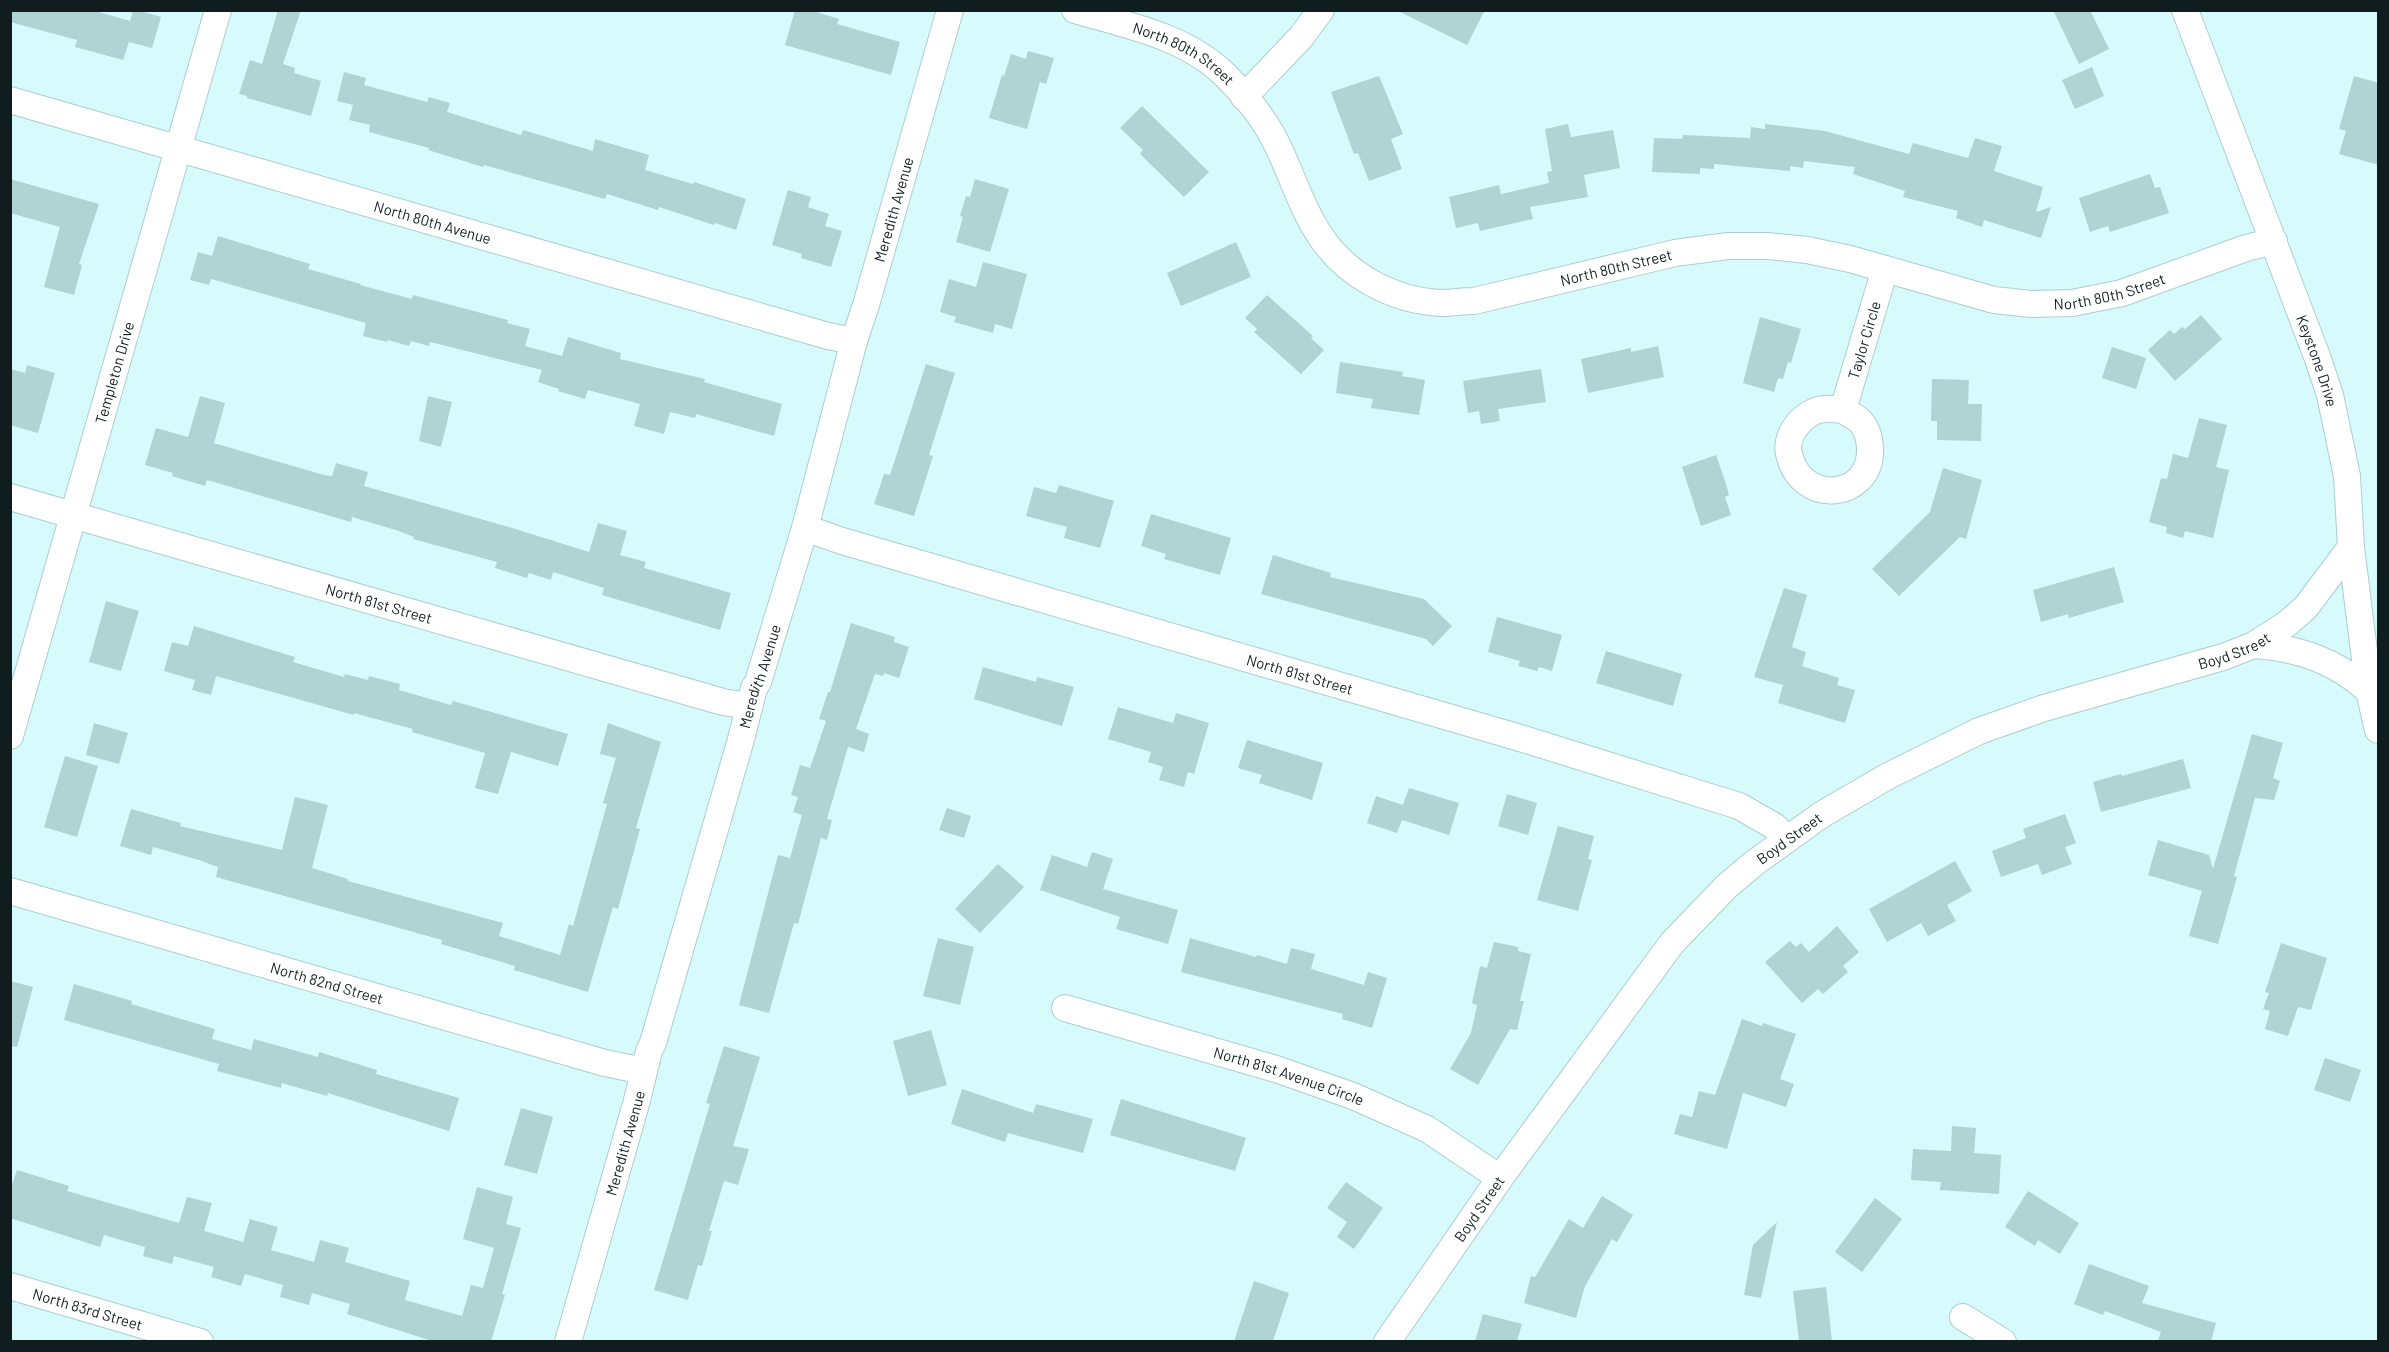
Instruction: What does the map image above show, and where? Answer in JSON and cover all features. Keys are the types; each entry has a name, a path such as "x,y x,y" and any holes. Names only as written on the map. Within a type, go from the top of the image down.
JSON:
{"street":[{"name":"Templeton Drive","path":"10,736 218,10"},
{"name":"Meredith Avenue","path":"568,1341 754,688 758,682 805,528 854,341 870,294 950,10"},
{"name":"North 80th Street","path":"1075,10 1168,39 1210,63 1260,115 1273,136 1318,234 1338,258 1357,274 1385,290 1406,297 1441,303 1474,301 1675,253 1728,246 1768,246 1807,250 1994,300 2031,304 2072,303 2122,293 2246,248 2274,241"},
{"path":"1244,97 1301,37 1321,10"},
{"name":"Keystone Drive","path":"2187,12 2330,395 2347,476 2351,547 2369,691 2379,730"},
{"name":"North 80th Avenue","path":"10,100 828,336 854,341"},
{"name":"Taylor Circle","path":"1843,410 1885,269"},
{"name":"North 81st Street","path":"10,497 723,702 749,706"},
{"name":"North 81st Street","path":"805,528 842,541 1517,736 1739,806 1774,826 1787,840"},
{"name":"Boyd Street","path":"1387,1341 1500,1178 1672,943 1727,886 1821,815 1888,776 1979,731 2044,708 2223,657 2254,645 2288,623 2306,607 2351,547"},
{"path":"2254,645 2302,652 2322,660 2350,674 2369,691"},
{"name":"North 82nd Street","path":"10,891 605,1063 644,1071"},
{"name":"North 81st Avenue Circle","path":"1065,1008 1276,1069 1353,1096 1426,1129 1500,1178"},
{"name":"North 83rd Street","path":"10,1286 200,1341"},
{"path":"1963,1317 2003,1341"}],"building":[{"path":"10,10 92,10 130,21 133,10 137,10 161,17 152,48 129,42 123,60 75,47 77,40 10,22"},
{"path":"278,10 301,10 283,64 295,68 294,73 321,81 311,116 239,94 250,60 262,64"},
{"path":"795,10 810,10 839,19 837,24 900,42 891,75 785,45"},
{"path":"1396,10 1485,10 1467,45"},
{"path":"2053,10 2090,10 2109,49 2079,64"},
{"path":"1028,51 1054,58 1046,84 1040,82 1027,129 989,118 1011,54 1026,59"},
{"path":"2092,67 2104,96 2075,109 2062,80"},
{"path":"344,72 366,78 364,85 427,102 429,97 450,103 447,112 521,135 523,130 593,151 595,139 649,155 645,170 693,184 694,182 746,199 736,230 607,194 605,199 484,165 483,167 428,150 429,148 369,132 370,125 349,120 353,105 337,101"},
{"path":"1379,76 1403,134 1391,139 1402,169 1369,181 1358,153 1354,154 1331,92"},
{"path":"2354,76 2379,83 2379,165 2339,154 2346,131 2339,129"},
{"path":"1142,106 1209,172 1184,197 1140,154 1143,150 1120,128"},
{"path":"1568,124 1571,137 1613,130 1620,168 1584,175 1588,197 1530,207 1533,219 1480,231 1478,223 1456,228 1449,197 1499,185 1501,194 1549,183 1547,172 1552,171 1545,129"},
{"path":"1765,124 1825,131 1909,154 1913,143 1968,158 1975,138 2002,146 1994,171 2043,187 2036,212 2051,207 2041,238 1984,220 1982,227 1956,218 1958,211 1903,197 1905,191 1853,174 1855,167 1804,161 1803,168 1790,166 1790,171 1714,164 1714,169 1700,168 1700,174 1652,172 1654,138 1682,139 1683,135 1750,138 1751,127 1765,129"},
{"path":"2150,174 2155,188 2160,187 2169,213 2110,232 2108,226 2090,232 2079,198"},
{"path":"10,179 99,204 79,264 82,265 74,295 44,287 60,227 10,213"},
{"path":"975,179 1009,189 990,252 956,242 966,196 970,197"},
{"path":"788,190 811,197 808,207 829,214 825,226 842,231 831,267 801,258 802,254 772,245"},
{"path":"218,236 310,264 308,269 360,285 412,299 413,295 508,320 507,323 530,329 525,346 562,356 568,337 621,353 620,359 705,379 704,382 782,404 774,436 696,414 695,418 670,412 664,434 634,426 640,404 588,390 585,399 558,391 559,389 538,382 542,370 430,342 429,346 411,341 409,346 363,336 366,323 211,279 209,285 190,280 198,252 212,256"},
{"path":"1236,242 1251,277 1181,306 1167,273"},
{"path":"983,262 1027,274 1012,329 995,324 993,333 954,322 956,317 940,312 949,279 976,287"},
{"path":"1267,295 1313,336 1311,338 1324,350 1301,374 1254,332 1257,329 1245,318"},
{"path":"2201,315 2222,339 2175,381 2148,350 2170,330 2174,334 2182,327 2185,329"},
{"path":"1760,317 1801,329 1791,363 1788,362 1783,379 1778,378 1774,392 1743,383"},
{"path":"1658,346 1664,377 1588,393 1581,359 1631,348 1631,352"},
{"path":"2112,347 2146,358 2136,389 2102,378"},
{"path":"1340,362 1403,372 1402,376 1425,380 1419,415 1371,408 1373,399 1336,393"},
{"path":"926,364 955,373 929,455 933,456 914,516 874,504 884,474 890,475"},
{"path":"27,365 55,373 38,433 10,425 10,369 25,373"},
{"path":"1541,369 1546,402 1498,409 1500,421 1481,424 1479,411 1468,413 1463,381"},
{"path":"1932,379 1969,380 1968,404 1982,404 1981,441 1937,440 1937,421 1931,421"},
{"path":"200,396 225,403 214,443 324,475 332,476 336,463 368,472 364,486 589,552 598,523 627,531 620,555 646,562 644,568 731,593 720,630 602,595 604,588 553,572 551,580 529,573 527,578 495,568 497,562 413,539 414,537 399,531 352,517 351,522 207,480 205,486 145,465 156,428 188,437"},
{"path":"428,396 452,402 441,447 419,441"},
{"path":"2199,418 2227,425 2216,467 2229,470 2213,538 2185,531 2183,538 2166,533 2167,527 2149,522 2161,478 2167,479 2173,454 2188,458"},
{"path":"1716,455 1729,495 1725,497 1731,515 1701,526 1682,467"},
{"path":"1943,468 1982,480 1966,539 1960,537 1899,596 1872,569 1930,512"},
{"path":"1059,485 1114,501 1100,548 1064,538 1067,527 1026,516 1034,487 1056,493"},
{"path":"1151,514 1231,538 1220,575 1164,559 1166,554 1141,546"},
{"path":"1273,555 1331,573 1330,577 1424,599 1452,626 1433,646 1426,639 1261,594"},
{"path":"2114,567 2124,602 2069,618 2068,614 2041,622 2033,590"},
{"path":"1784,588 1807,595 1792,647 1806,652 1802,666 1839,678 1837,685 1855,690 1845,723 1778,703 1783,685 1754,677"},
{"path":"106,601 139,611 121,671 89,662"},
{"path":"1497,617 1562,635 1552,671 1539,667 1537,671 1518,666 1520,661 1488,652"},
{"path":"851,623 895,637 894,642 909,647 899,678 884,673 883,676 875,674 856,729 869,734 864,752 848,747 827,819 832,820 827,840 821,838 798,924 794,923 769,1013 739,1005 778,855 790,858 802,815 793,812 798,797 791,795 800,765 810,768 826,721 819,719 828,692 830,692"},
{"path":"194,626 295,657 293,662 344,677 345,674 368,680 369,676 400,684 399,690 451,705 453,701 568,734 558,766 511,752 498,794 475,788 485,753 412,732 413,729 354,713 354,715 216,676 211,695 192,690 195,680 164,671 172,642 188,646"},
{"path":"1606,651 1682,674 1673,706 1596,683"},
{"path":"983,667 1036,682 1037,677 1074,687 1062,726 974,699"},
{"path":"1118,707 1173,723 1176,713 1209,723 1194,774 1188,772 1184,787 1159,780 1163,767 1148,762 1151,752 1108,739"},
{"path":"94,723 128,733 119,764 86,755"},
{"path":"608,723 661,742 636,828 640,829 618,909 613,907 588,992 514,970 515,966 441,944 442,940 216,877 218,867 199,860 153,847 151,855 120,846 131,809 181,823 180,826 282,850 295,797 328,805 312,868 348,879 348,881 503,923 499,936 560,955 569,924 573,926 607,804 603,803 616,758 600,754"},
{"path":"2252,734 2283,743 2273,778 2280,781 2274,800 2255,798 2234,876 2237,877 2218,944 2189,936 2202,891 2148,875 2158,840 2209,855 2213,869"},
{"path":"1247,740 1323,763 1312,800 1259,783 1262,775 1238,768"},
{"path":"65,756 98,766 77,837 44,827"},
{"path":"2183,759 2191,788 2101,812 2093,782"},
{"path":"1409,788 1459,803 1449,835 1402,820 1397,833 1367,823 1376,796 1403,805"},
{"path":"1507,794 1537,803 1528,835 1498,826"},
{"path":"947,808 971,816 964,838 939,830"},
{"path":"2065,814 2076,843 2065,847 2072,864 2042,875 2038,864 2001,877 1992,851 2026,838 2023,829"},
{"path":"1558,826 1594,836 1588,859 1592,860 1578,911 1537,900"},
{"path":"1092,852 1113,859 1103,889 1178,910 1168,944 1116,929 1120,917 1040,890 1052,855 1087,867"},
{"path":"1955,861 1972,891 1947,905 1956,921 1928,936 1921,923 1887,942 1869,909"},
{"path":"998,864 1024,887 980,933 955,909"},
{"path":"1837,926 1859,952 1843,966 1848,972 1823,994 1818,989 1802,1003 1765,962 1790,941 1796,947 1801,943 1809,952"},
{"path":"938,938 974,947 960,1005 923,996"},
{"path":"1190,938 1287,964 1291,948 1315,954 1311,969 1364,985 1368,972 1387,978 1372,1028 1342,1019 1343,1014 1181,972"},
{"path":"1494,942 1518,947 1518,951 1531,954 1520,1001 1524,1001 1517,1030 1510,1029 1478,1085 1450,1069 1471,1033 1477,1005 1472,1003 1480,966 1487,968"},
{"path":"2281,943 2327,958 2311,1010 2298,1007 2288,1036 2265,1029 2270,1011 2263,1009 2269,993 2265,992"},
{"path":"10,981 33,987 17,1047 10,1046"},
{"path":"74,984 215,1029 212,1039 251,1050 254,1039 318,1057 319,1052 377,1070 376,1074 459,1098 449,1131 328,1093 327,1096 282,1083 281,1088 217,1071 219,1064 64,1020"},
{"path":"1742,1019 1796,1034 1780,1079 1794,1084 1786,1107 1743,1093 1727,1149 1674,1134 1680,1114 1692,1117 1699,1091 1715,1095"},
{"path":"931,1030 947,1085 908,1096 893,1041"},
{"path":"724,1046 760,1057 733,1146 749,1149 738,1185 724,1181 709,1231 712,1231 702,1266 698,1265 688,1300 654,1290 710,1104 706,1103"},
{"path":"2325,1058 2361,1070 2350,1102 2314,1090"},
{"path":"962,1089 1033,1113 1036,1104 1093,1119 1083,1153 1008,1133 1005,1142 951,1124"},
{"path":"1121,1099 1246,1138 1235,1171 1110,1135"},
{"path":"521,1108 553,1117 537,1174 504,1165"},
{"path":"1952,1126 1976,1128 1974,1153 2001,1155 1999,1194 1940,1190 1941,1182 1911,1180 1913,1149 1951,1151"},
{"path":"17,1170 69,1186 67,1191 179,1223 187,1197 212,1203 204,1231 243,1242 250,1219 278,1227 271,1250 314,1262 320,1240 349,1248 345,1262 410,1281 405,1300 462,1316 471,1285 483,1288 494,1248 463,1239 477,1187 513,1197 506,1224 521,1228 491,1341 432,1341 347,1314 350,1304 312,1293 309,1305 280,1297 283,1285 245,1274 241,1286 211,1277 214,1267 174,1256 172,1264 143,1256 145,1247 104,1235 100,1247 10,1218 10,1191"},
{"path":"1346,1182 1383,1208 1354,1249 1337,1237 1347,1222 1327,1208"},
{"path":"2028,1191 2079,1223 2060,1254 2038,1240 2035,1246 2005,1227"},
{"path":"1602,1196 1633,1215 1617,1242 1612,1239 1585,1286 1576,1318 1524,1303 1531,1276 1535,1277 1569,1219 1583,1228"},
{"path":"1875,1198 1902,1219 1862,1272 1835,1252"},
{"path":"1777,1222 1761,1298 1744,1295 1753,1245"},
{"path":"2089,1264 2149,1286 2142,1303 2216,1323 2211,1341 2158,1341 2161,1332 2105,1311 2103,1315 2074,1304"},
{"path":"1254,1281 1289,1293 1273,1341 1234,1341"},
{"path":"1826,1287 1832,1341 1799,1341 1793,1291"},
{"path":"1483,1314 1522,1324 1517,1341 1475,1341"}]}
